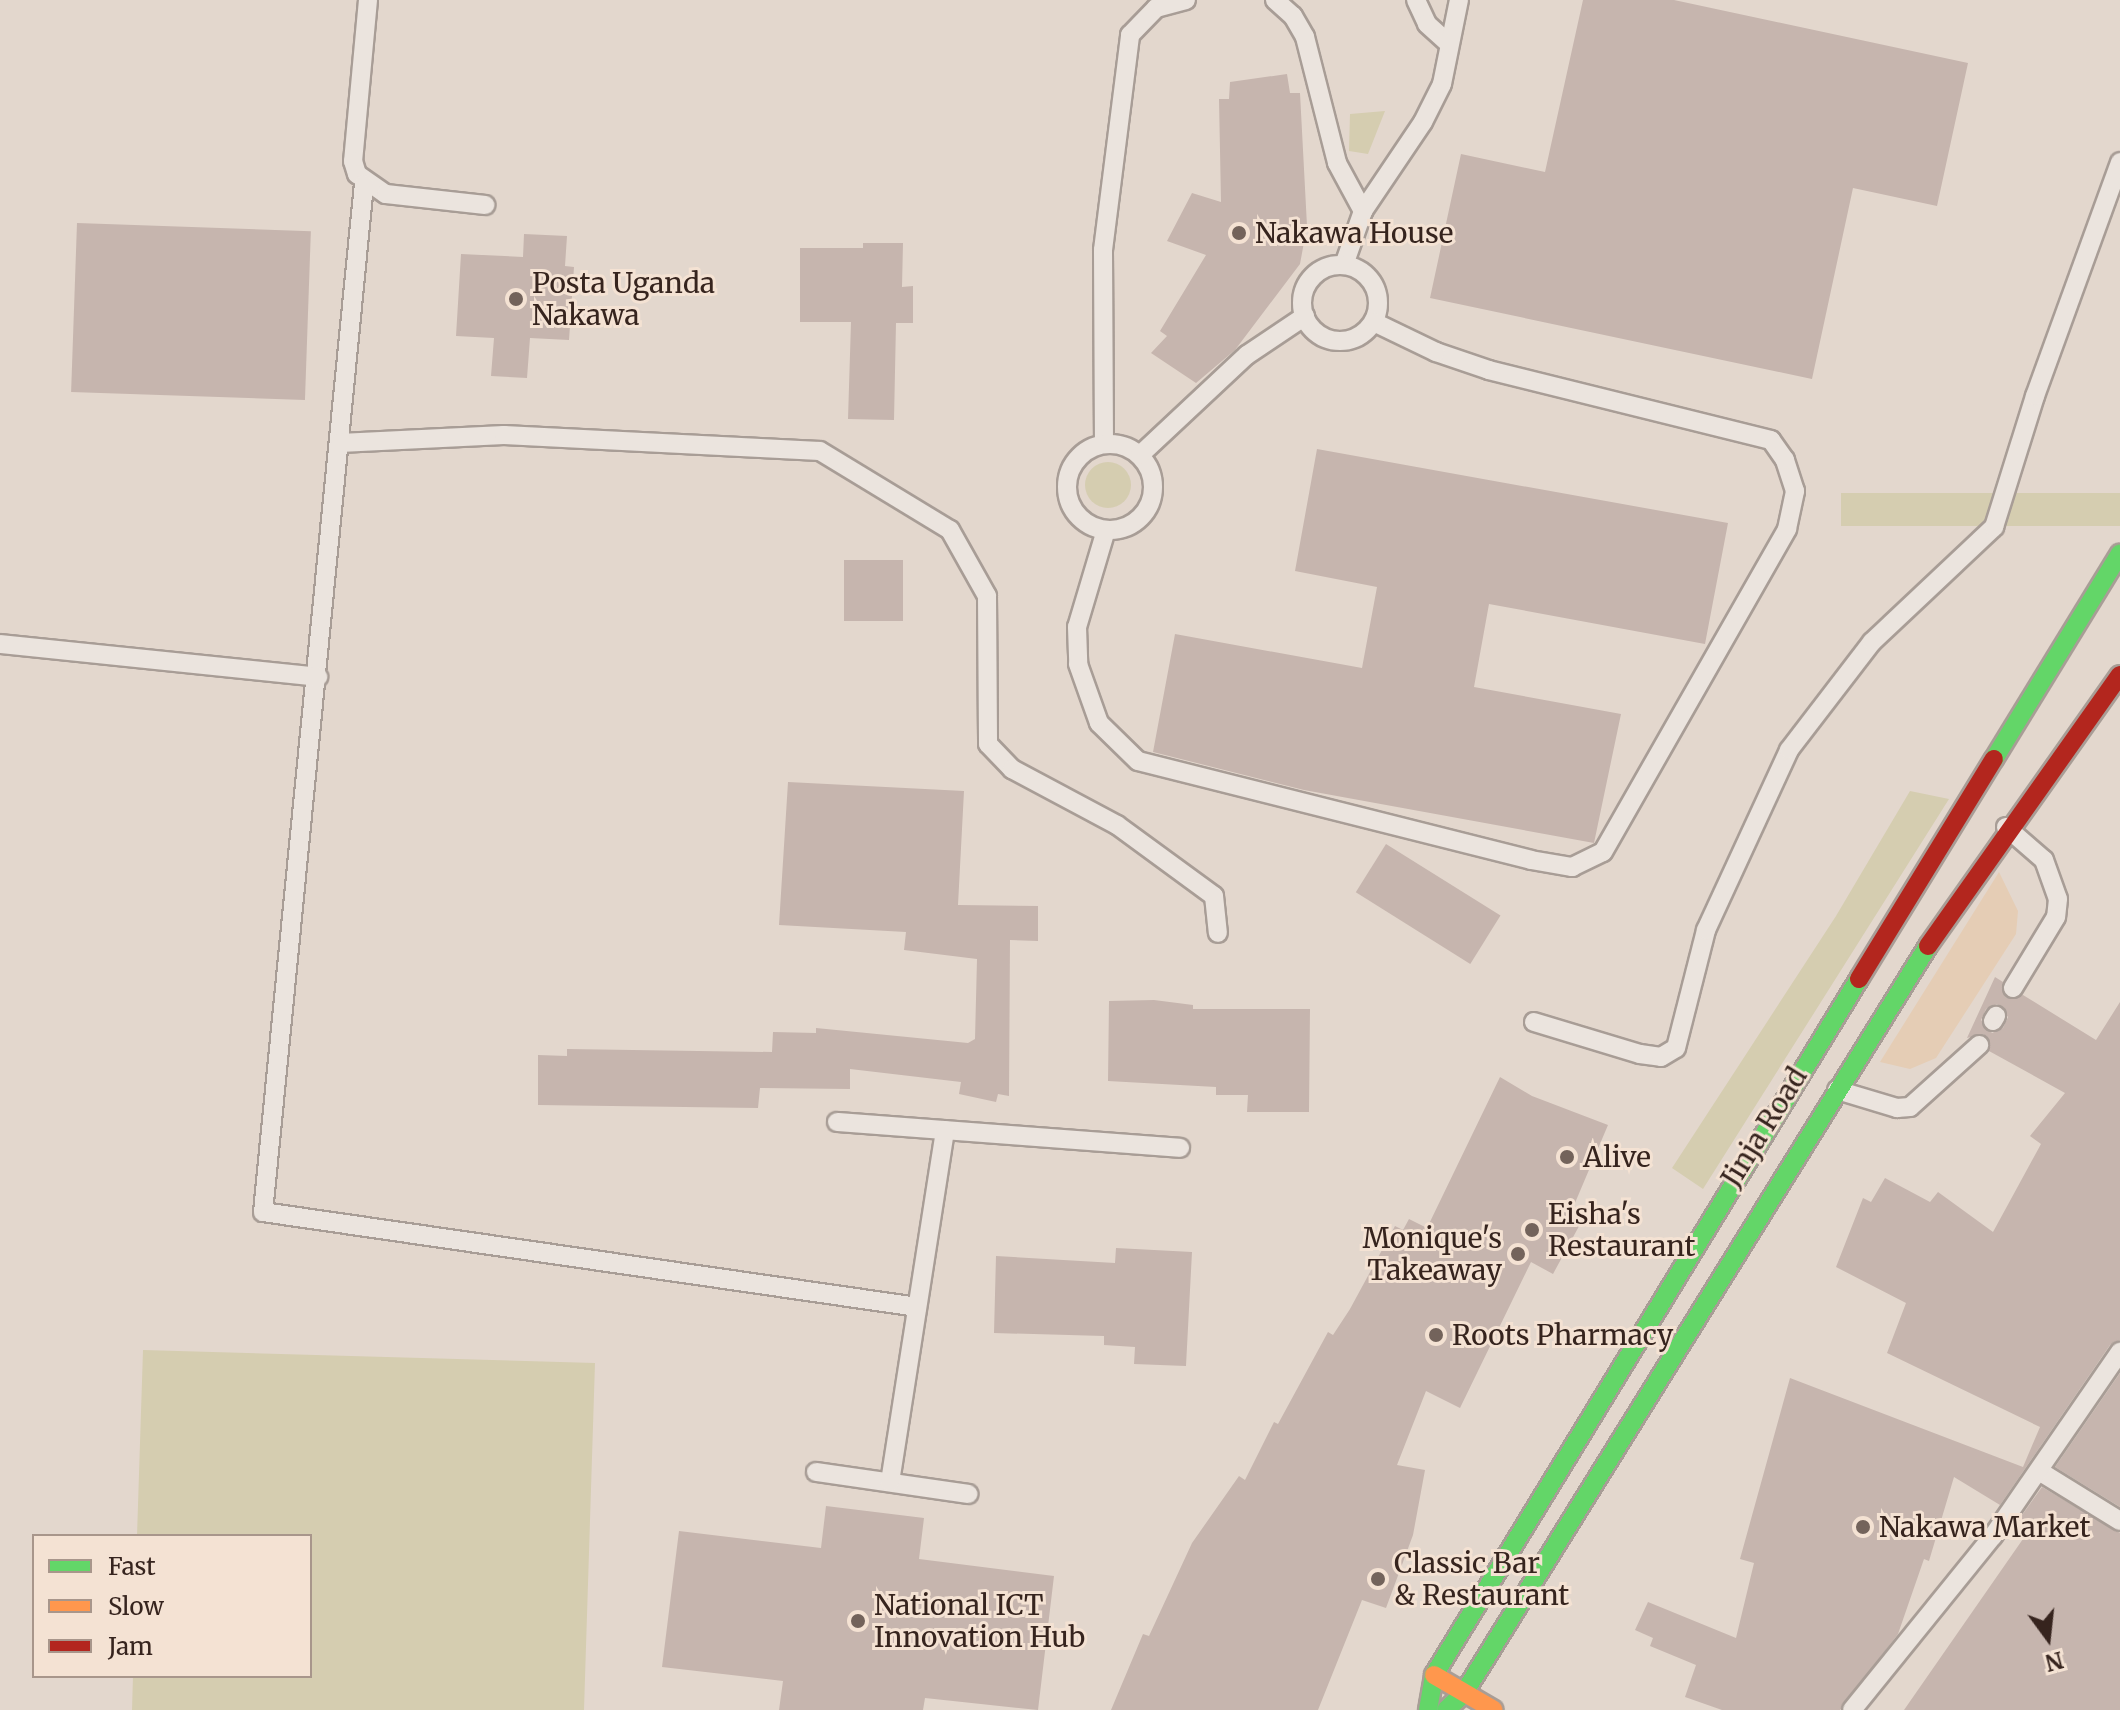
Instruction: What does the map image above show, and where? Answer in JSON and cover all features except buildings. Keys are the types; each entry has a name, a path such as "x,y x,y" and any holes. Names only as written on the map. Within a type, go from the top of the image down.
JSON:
{"main road":[{"name":"Jinja Road","path":"1428,1710 1434,1675 2120,553"},
{"name":"Jinja Road","path":"1446,1710 1464,1693 1837,1090 2006,827 2120,675"},
{"path":"1434,1675 1494,1710"}],"lane":[{"path":"368,0 353,161 364,184 318,677 263,1212 917,1307"},
{"path":"1104,443 1103,250 1130,35 1156,8 1186,0"},
{"path":"1275,0 1293,16 1305,37 1337,163 1363,211"},
{"path":"1416,0 1427,24 1448,43"},
{"path":"1344,265 1363,211 1433,103 1448,43 1459,19 1459,0"},
{"path":"1534,1022 1640,1054 1661,1057 1676,1048 1706,930 1789,750 1872,642 1994,527 2040,382 2120,162"},
{"path":"364,184 386,194 485,205"},
{"path":"1344,265 1370,279 1377,292 1374,322 1364,333 1337,341 1324,337 1305,316 1306,286 1315,274 1344,265"},
{"path":"1140,455 1247,355 1305,316"},
{"path":"1106,530 1077,627 1078,664 1099,723 1138,761 1531,860 1572,867 1596,857 1787,529 1795,491 1785,460 1771,440 1489,370 1436,352 1374,322"},
{"path":"340,443 504,435 820,451 950,530 987,596 988,744 1012,769 1117,825 1214,896 1218,933"},
{"path":"1104,443 1140,455 1151,471 1149,506 1138,521 1106,530 1078,517 1066,488 1077,458 1104,443"},
{"path":"0,644 318,677"},
{"path":"2006,827 2044,860 2058,899 2056,917 2013,988"},
{"path":"1837,1090 1897,1108 1910,1107 1979,1045"},
{"path":"837,1122 1180,1148"},
{"path":"890,1482 945,1130"},
{"path":"1852,1710 2039,1471 2120,1352"},
{"path":"2039,1471 2120,1521"},
{"path":"816,1472 968,1494"}],"shaded area":[{"path":"1385,111 1368,154 1349,151 1350,114"},
{"path":"1108,462 1124,469 1131,485 1124,501 1108,508 1092,501 1085,485 1092,469"},
{"path":"1841,493 2120,493 2120,526 1841,526"},
{"path":"1910,791 1949,799 1703,1189 1672,1168 1836,916"},
{"path":"143,1350 595,1363 584,1710 132,1710 133,1678 312,1678 312,1534 137,1534"}],"sand":[{"path":"1999,872 2018,911 2016,934 1936,1058 1910,1069 1880,1062"}],"traffic: fast":[{"path":"1994,759 2120,553"},
{"path":"1446,1710 1464,1693 1928,946"},
{"path":"1428,1710 1434,1675 1859,979"}],"traffic: slow":[{"path":"1434,1675 1494,1710"}],"traffic: jam":[{"path":"1928,946 2120,675"},
{"path":"1859,979 1994,759"}],"place":[{"name":"Nakawa House","path":"1239,233"},
{"name":"Posta Uganda Nakawa","path":"516,299"},
{"name":"Alive","path":"1567,1157"},
{"name":"Eisha's Restaurant","path":"1532,1230"},
{"name":"Monique's Takeaway","path":"1518,1254"},
{"name":"Roots Pharmacy","path":"1436,1335"},
{"name":"Nakawa Market","path":"1863,1527"},
{"name":"Classic Bar & Restaurant","path":"1378,1579"},
{"name":"National ICT Innovation Hub","path":"858,1621"}]}
